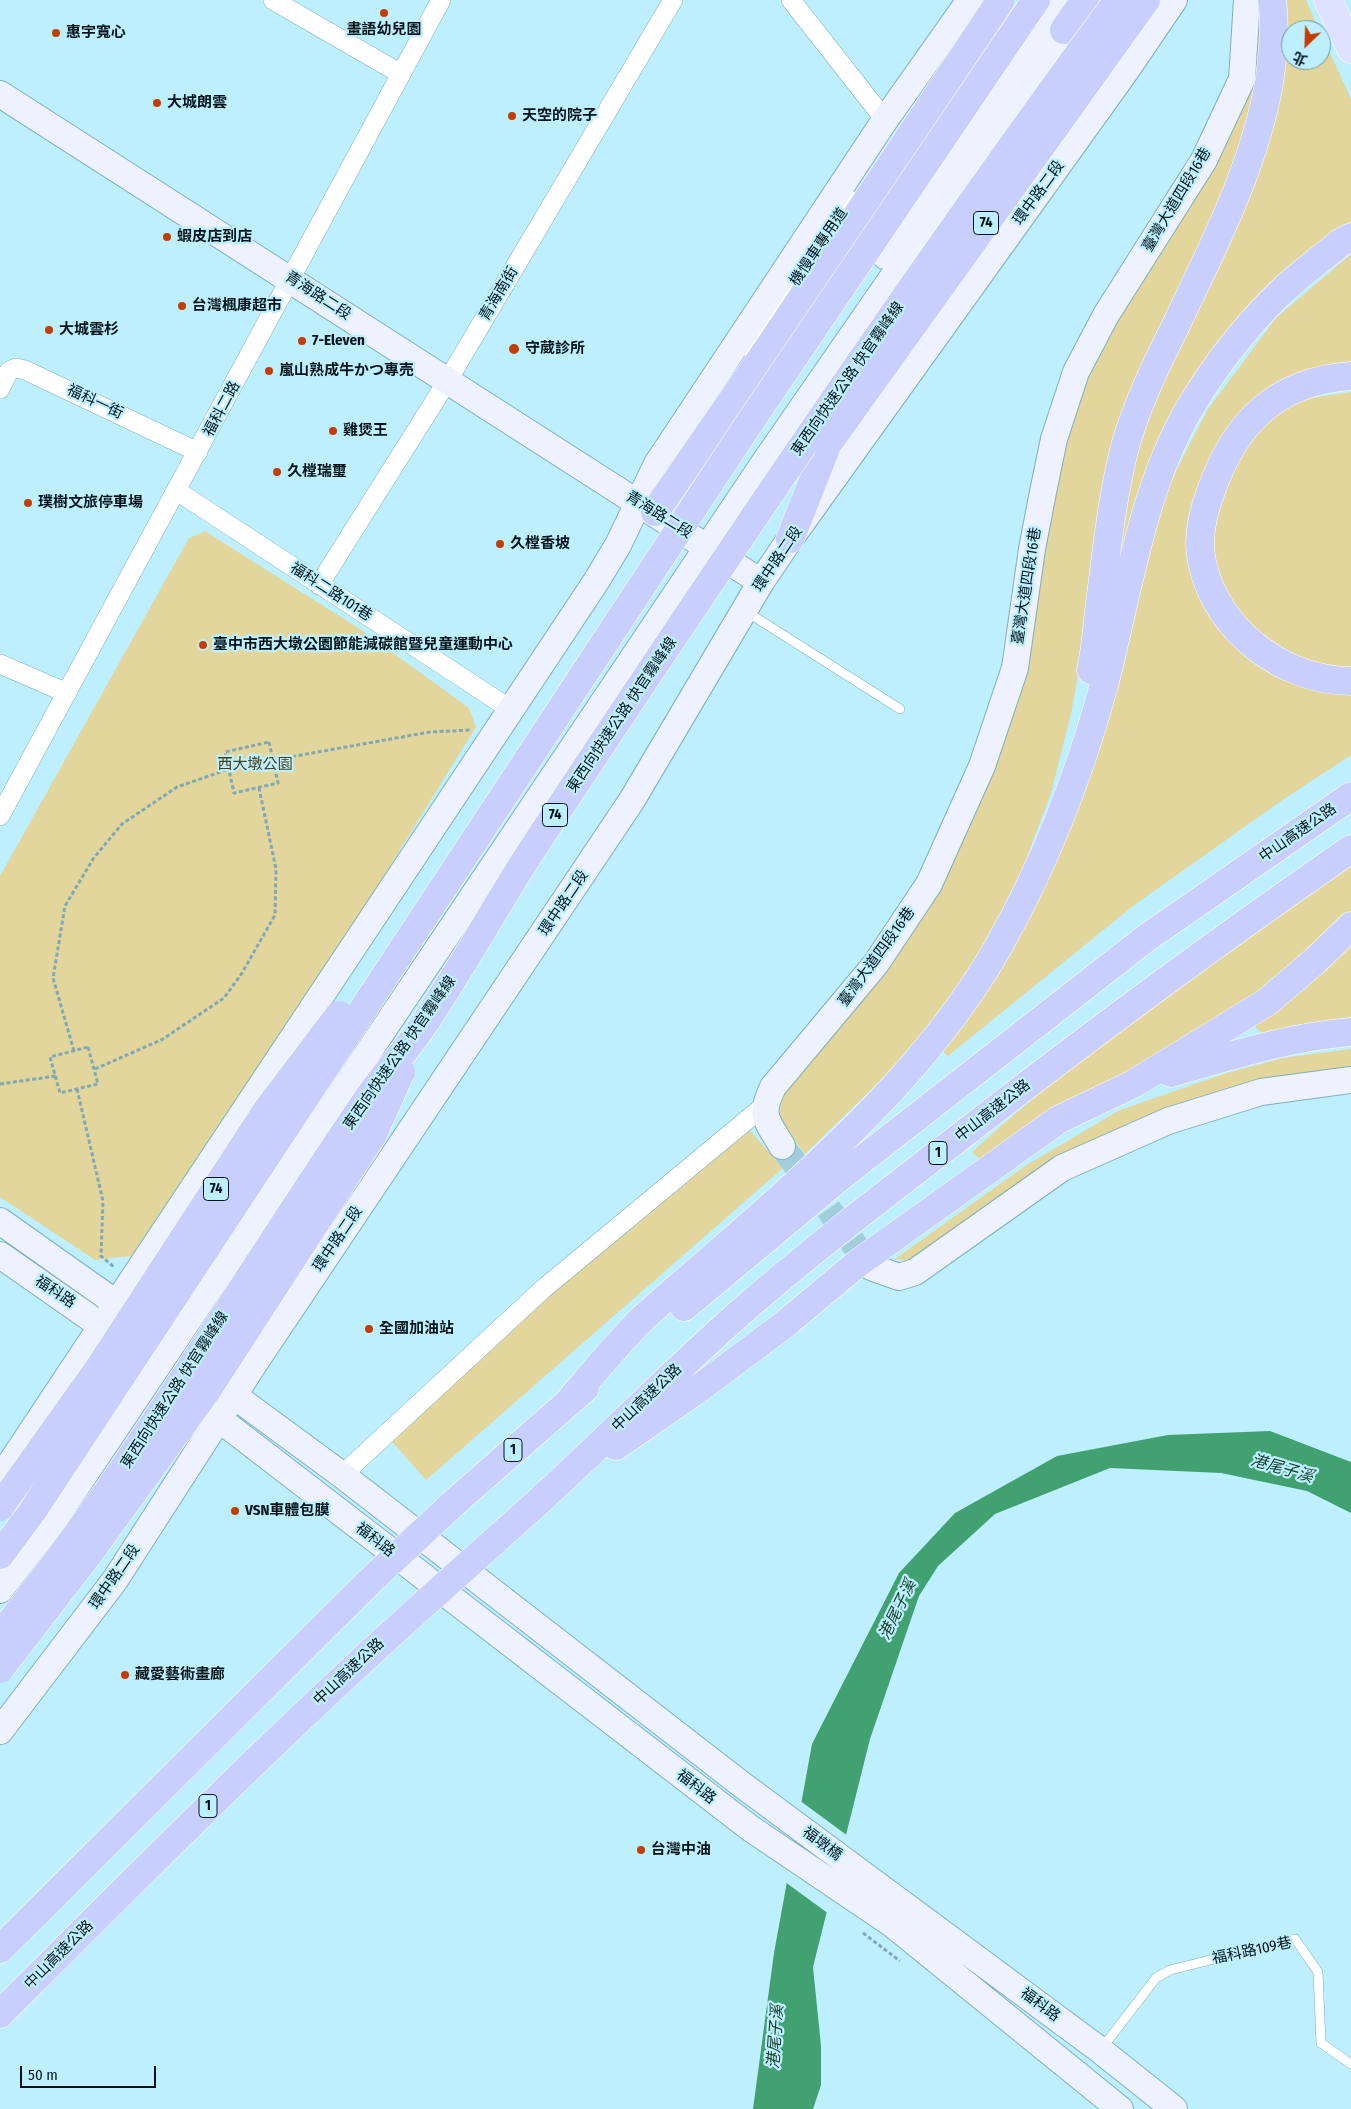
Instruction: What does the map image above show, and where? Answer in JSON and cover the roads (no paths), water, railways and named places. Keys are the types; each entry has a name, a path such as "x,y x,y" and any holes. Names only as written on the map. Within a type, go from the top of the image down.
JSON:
{"highway":[{"path":"647,501 767,338 1001,0"},
{"path":"1051,12 1085,0"},
{"name":"東西向快速公路 快官霧峰線","path":"0,1634 69,1545 122,1470 368,1097 420,1030 538,841 844,383 1018,136 1118,0"},
{"name":"74","path":"790,539 831,449 1146,0"},
{"path":"1051,842 1093,661 1112,508 1126,443 1145,390 1224,222 1253,147 1265,103 1271,69 1274,37 1272,0"},
{"name":"74","path":"0,1555 32,1512 750,423 1051,12"},
{"path":"570,1399 641,1320 830,1153 931,1046 957,1012 997,949 1051,842 1080,767 1104,684 1149,507 1169,452 1190,408 1224,358 1279,294 1340,243 1351,237"},
{"path":"1351,376 1318,380 1301,386 1285,393 1257,413 1234,442 1218,471 1208,498 1201,538 1202,561 1216,599 1231,621 1254,646 1271,658 1306,674 1351,681"},
{"name":"中山高速公路","path":"0,1948 370,1581 570,1399 840,1177 1145,939 1351,796"},
{"name":"中山高速公路","path":"0,2014 234,1781 354,1666 553,1490 670,1376 743,1310 879,1199 1106,1023 1351,849"},
{"name":"74","path":"0,1507 101,1365 267,1110 361,985 447,882"},
{"path":"553,1490 694,1392 785,1324 858,1263 1058,1120 1133,1084 1267,1002 1316,960 1351,926"},
{"name":"74","path":"0,1669 88,1555 208,1389 372,1136 420,1030"},
{"path":"1133,1084 1258,1048 1298,1039 1351,1032"}],"main road":[{"path":"1328,0 1351,49"}],"street":[{"path":"273,0 401,74"},
{"name":"福科二路","path":"0,816 292,279 441,0"},
{"name":"青海南街","path":"319,585 448,380 673,0"},
{"path":"791,0 885,120"},
{"path":"0,1479 647,501 657,464 885,120 970,0"},
{"path":"1020,0 1051,12 1125,72"},
{"path":"0,1590 52,1523 164,1341 702,542 1051,12 1102,0"},
{"name":"環中路二段","path":"0,1732 115,1580 234,1396 632,800 744,610 790,539 1125,72 1174,0"},
{"name":"臺灣大道四段16巷","path":"765,1105 773,1087 875,965 929,884 982,766 1015,668 1032,549 1043,492 1054,439 1076,372 1106,316 1204,160 1242,79 1247,0"},
{"name":"青海路二段","path":"0,94 448,380 647,501 702,542 761,582"},
{"name":"福科一街","path":"0,390 9,371 16,368 25,370 198,452"},
{"name":"福科二路101巷","path":"177,491 510,709"},
{"path":"0,664 67,692"},
{"path":"871,1267 899,1277 915,1272 1062,1168 1168,1121 1260,1092 1351,1080"},
{"path":"765,1105 767,1120 782,1146"},
{"path":"342,1475 543,1289 765,1105"},
{"name":"福科路","path":"0,1221 117,1303 234,1396 342,1475 741,1784"},
{"name":"福科路","path":"0,1254 102,1324 219,1420 750,1828"},
{"path":"0,1564 150,1364"},
{"name":"福墩橋","path":"741,1784 898,1914"},
{"name":"福墩橋","path":"750,1828 898,1914"},
{"name":"福科路","path":"898,1914 1100,2050 1174,2109"},
{"name":"福科路","path":"898,1914 1108,2105"}],"lane":[{"name":"機慢車專用道","path":"744,359 767,338 859,188"},
{"path":"647,501 671,462"},
{"path":"744,610 900,709"},
{"name":"福科路109巷","path":"1100,2050 1156,1978 1170,1970 1295,1939 1318,1972 1321,2043 1351,2064"}],"water":[{"name":"港尾子溪","path":"1270,1431 1351,1462 1351,1513 1307,1491 1221,1473 1110,1468 995,1514 938,1566 919,1596 870,1739 813,1967 821,2046 821,2085 813,2109 753,2109 774,1953 812,1744 899,1573 955,1513 1057,1456 1168,1435"}],"tunnel":[{"path":"782,1146 871,1267"}],"place":[{"name":"畫語幼兒園","path":"384,13"},
{"name":"惠宇寬心","path":"56,33"},
{"name":"大城朗雲","path":"157,103"},
{"name":"天空的院子","path":"512,116"},
{"name":"蝦皮店到店","path":"167,237"},
{"name":"台灣楓康超市","path":"182,306"},
{"name":"大城雲杉","path":"49,330"},
{"name":"7-Eleven","path":"302,341"},
{"name":"守葳診所","path":"514,349"},
{"name":"嵐山熟成牛かつ專売","path":"269,371"},
{"name":"雞煲王","path":"333,431"},
{"name":"久樘瑞璽","path":"277,472"},
{"name":"璞樹文旅停車場","path":"28,503"},
{"name":"久樘香坡","path":"500,544"},
{"name":"臺中市西大墩公園節能減碳館暨兒童運動中心","path":"203,645"},
{"name":"全國加油站","path":"369,1329"},
{"name":"VSN車體包膜","path":"235,1511"},
{"name":"藏愛藝術畫廊","path":"125,1675"},
{"name":"台灣中油","path":"641,1850"}],"park label":[{"name":"西大墩公園","path":"255,765"}]}
